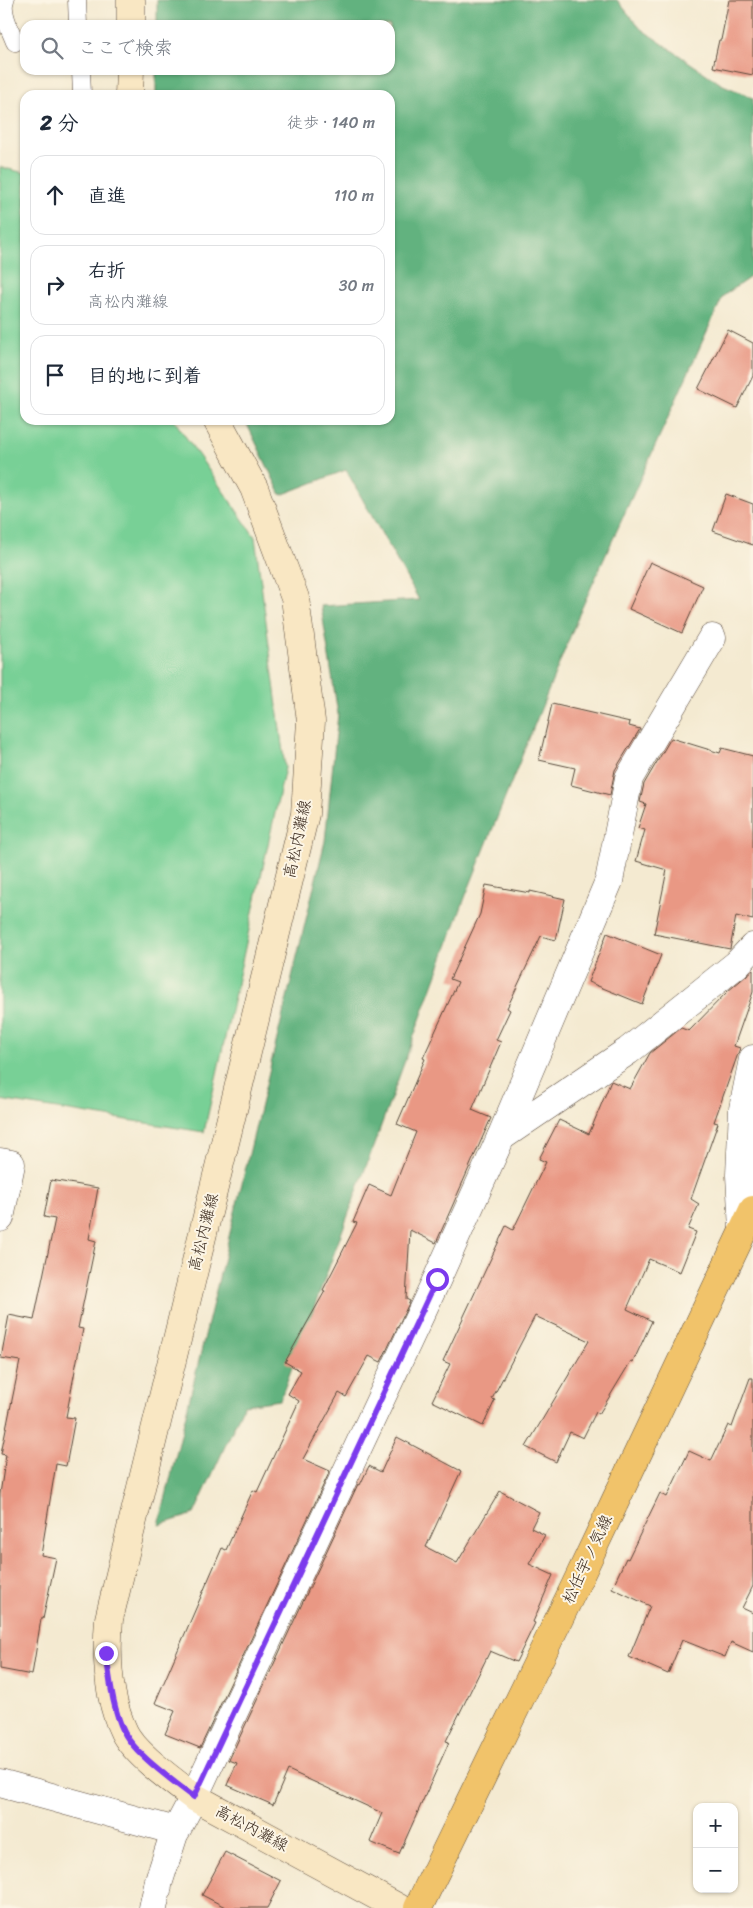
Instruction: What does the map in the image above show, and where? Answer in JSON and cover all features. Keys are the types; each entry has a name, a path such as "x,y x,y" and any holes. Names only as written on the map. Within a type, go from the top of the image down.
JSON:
{"main road":[{"path":"131,0 131,20"},
{"path":"129,90 130,75"},
{"name":"高松内灘線","path":"220,425 254,488 295,598 311,721 306,814 109,1619 106,1653 114,1704 124,1733 144,1756 194,1797 399,1908"},
{"name":"松任宇ノ気線","path":"418,1908 575,1586 748,1219"}],"street":[{"path":"153,1908 159,1881 175,1831 194,1797 437,1279 501,1137 609,881 629,778 712,638"},
{"path":"501,1137 628,1051 737,964 753,947"},
{"path":"748,1219 740,1175 743,1109 753,1059"},
{"path":"0,1162 10,1164 0,1218"},
{"path":"0,1783 175,1831"}],"lane":[{"path":"5,0 7,22 15,42"},
{"path":"77,0 78,20"},
{"path":"81,75 82,90"}],"green space":[{"path":"157,0 617,0 641,29 721,84 753,98 753,275 723,296 580,612 466,895 280,1400 244,1405 194,1514 159,1525 325,841 338,714 321,606 419,600 346,470 281,495 247,425 395,425 395,90 156,90 156,75 395,75 395,20 157,20"},
{"path":"0,167 20,172 20,425 177,425 255,537 285,768 204,1132 0,1100"}],"building":[{"path":"729,0 753,0 753,75 713,67 719,40 721,40"},
{"path":"728,330 753,343 753,376 737,408 698,389"},
{"path":"726,494 753,504 753,545 713,531"},
{"path":"650,562 703,586 682,633 629,609"},
{"path":"552,704 630,722 629,726 640,729 615,770 610,795 571,785 575,768 539,760"},
{"path":"671,738 720,753 722,748 753,756 753,920 736,916 730,949 654,934 667,870 636,861 645,830 638,828 646,804 640,802 644,784"},
{"path":"486,885 530,893 530,891 565,899 556,940 541,936 507,1008 510,1010 496,1040 501,1042 472,1110 491,1118 436,1243 410,1230 406,1299 410,1301 381,1362 369,1356 346,1397 339,1393 303,1459 330,1471 200,1748 165,1734 175,1711 155,1703 222,1548 226,1550 253,1490 257,1492 299,1401 288,1394 301,1371 285,1362 325,1291 323,1290 357,1223 353,1222 369,1185 391,1195 416,1132 397,1124 425,1059 423,1058 458,982 450,979 480,914"},
{"path":"607,933 661,955 642,1004 588,982"},
{"path":"753,970 753,992 734,1046 740,1048 714,1122 718,1123 691,1199 699,1204 688,1229 696,1232 680,1272 649,1259 627,1309 652,1321 633,1362 631,1361 599,1414 596,1412 583,1438 570,1432 556,1462 526,1447 589,1341 535,1316 492,1399 495,1400 483,1426 432,1401 450,1364 443,1361 506,1226 513,1230 546,1162 539,1159 559,1120 589,1134 611,1081 630,1089 650,1053 681,1028 689,1031 728,991"},
{"path":"51,1180 98,1188 89,1239 96,1241 78,1328 83,1329 66,1417 75,1418 66,1466 56,1464 41,1555 56,1558 43,1619 41,1619 32,1675 0,1669 0,1494 6,1455 1,1454 20,1361 1,1358 9,1315 34,1320 55,1219 44,1217"},
{"path":"750,1378 753,1378 753,1586 742,1608 753,1613 753,1652 731,1642 725,1657 682,1640 668,1674 629,1657 650,1606 612,1588 660,1493 667,1497 689,1451 711,1461 728,1425 732,1427"},
{"path":"397,1437 461,1471 426,1547 457,1563 500,1491 539,1512 531,1528 545,1535 529,1564 553,1575 533,1622 535,1623 516,1662 490,1651 446,1741 449,1742 399,1854 370,1842 382,1813 288,1770 273,1805 227,1785 237,1763 229,1760 358,1484 360,1485 369,1466 381,1472"},
{"path":"225,1852 281,1881 267,1908 227,1908 202,1895"}],"route":[{"path":"106,1653 114,1704 124,1733 144,1756 194,1797 437,1279"}]}
